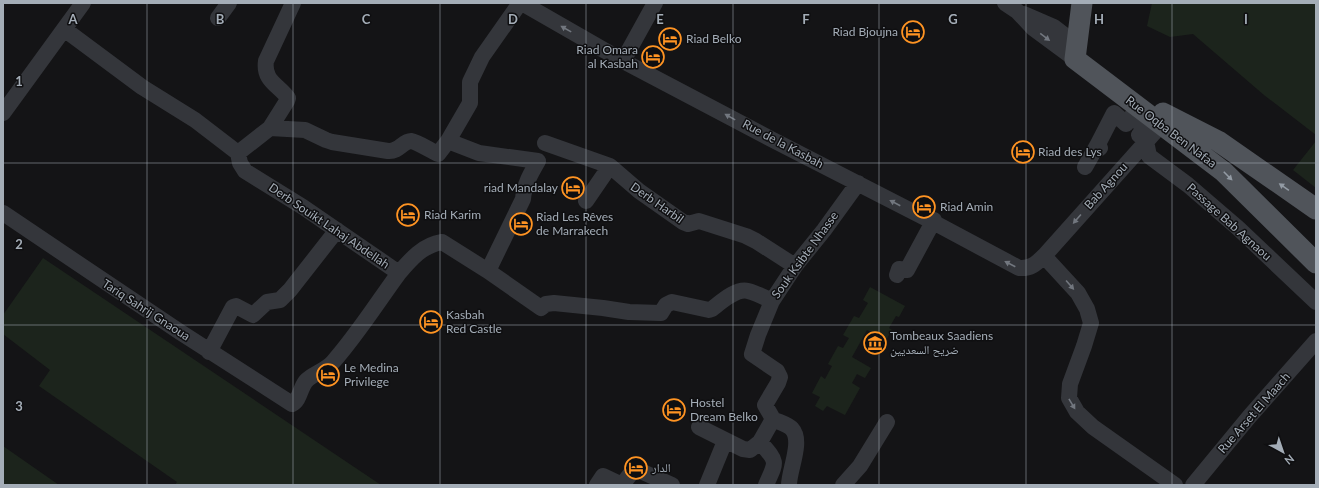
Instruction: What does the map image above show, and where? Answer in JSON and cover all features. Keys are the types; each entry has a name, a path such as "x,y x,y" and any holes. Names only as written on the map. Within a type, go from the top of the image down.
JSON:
{"main road":[{"path":"1076,52 1082,3"},
{"name":"Rue Oqba Ben Nafaa","path":"1076,52 1128,87 1224,172 1316,263"},
{"name":"Rue Oqba Ben Nafaa","path":"1164,119 1218,141 1316,210"}],"street":[{"path":"3,113 83,3"},
{"path":"218,18 229,3"},
{"path":"64,30 142,87 195,120 238,153 270,128 287,101 288,98 274,85 269,76 266,70 266,60 293,3"},
{"path":"270,128 305,130 332,142 388,151 395,150 407,142 412,141 438,154 448,141 470,103 470,82 482,57 521,3"},
{"name":"Rue de la Kasbah","path":"521,3 623,60 771,139 934,221 1019,268 1034,265 1044,256"},
{"path":"623,60 655,3"},
{"name":"Rue Oqba Ben Nafaa","path":"1011,7 1054,27 1076,52"},
{"name":"Passage Bab Agnaou","path":"1085,167 1099,146 1114,113 1126,124 1131,117 1145,127 1139,135 1146,141 1149,156 1188,185 1238,228 1316,302"},
{"name":"Bab Agnou","path":"1044,256 1164,119"},
{"path":"448,141 479,153 538,161 529,177 523,199 488,271"},
{"path":"545,143 610,166 586,201"},
{"name":"Derb Souikt Lahaj Abdellah","path":"238,153 240,163 244,171 337,230 398,273 416,254 432,244 442,242 488,271 541,308 546,304 554,303 630,312 661,313 666,305 672,302 709,310 736,292 744,290 772,301"},
{"name":"Derb Harbil","path":"610,166 639,191 683,222 688,224 699,221 746,236 795,266"},
{"name":"Souk Ksibte Nhasse","path":"772,419 765,405 780,377 776,371 752,354 758,335 772,301 795,266 824,230 858,183"},
{"name":"Tariq Sahrij Gnaoua","path":"3,214 209,352 291,404 296,401 300,390 307,380 322,371 332,362 352,338 398,273"},
{"path":"897,275 900,269 907,270 934,221"},
{"path":"209,352 233,307 240,307 253,315 267,302 280,300 298,281 337,230"},
{"path":"1044,256 1078,293 1087,309 1091,323 1070,384 1069,398 1077,412 1093,427 1175,485"},
{"name":"Rue Arset El Maach","path":"1193,485 1249,417 1316,341"},
{"path":"699,427 744,449 755,446 772,419 792,429 798,441 789,478 789,485"},
{"path":"843,485 860,466 887,422"},
{"path":"707,485 725,441"},
{"path":"755,446 773,456 775,465 766,485"},
{"path":"597,485 603,476 622,485 636,469 672,485"}],"shaded area":[{"path":"1152,3 1316,3 1316,135 1264,95 1193,34 1170,37 1147,26"},
{"path":"1316,141 1316,188 1293,170"},
{"path":"43,258 381,485 175,485 177,482 39,386 50,370 3,334 3,315"},
{"path":"870,287 905,306 899,317 896,316 889,328 892,330 886,340 867,330 852,357 871,368 865,378 857,374 852,383 860,388 845,415 827,406 823,411 815,406 820,397 812,393 821,376 825,379 832,366 828,364 838,346 843,348 849,338 843,335 854,316 859,318 868,303 863,300"},
{"path":"3,446 59,485 3,485"}],"place":[{"name":"Riad Bjoujna","path":"913,32"},
{"name":"Riad Belko","path":"670,39"},
{"name":"Riad Omara al Kasbah","path":"653,57"},
{"name":"Riad des Lys","path":"1023,152"},
{"name":"riad Mandalay","path":"573,188"},
{"name":"Riad Amin","path":"924,207"},
{"name":"Riad Karim","path":"408,215"},
{"name":"Riad Les Rêves de Marrakech","path":"521,224"},
{"name":"Kasbah Red Castle","path":"431,322"},
{"name":"Tombeaux Saadiens ضريح السعديين","path":"875,343"},
{"name":"Le Medina Privilege","path":"328,375"},
{"name":"Hostel Dream Belko","path":"674,410"},
{"name":"الدار","path":"636,468"}]}
